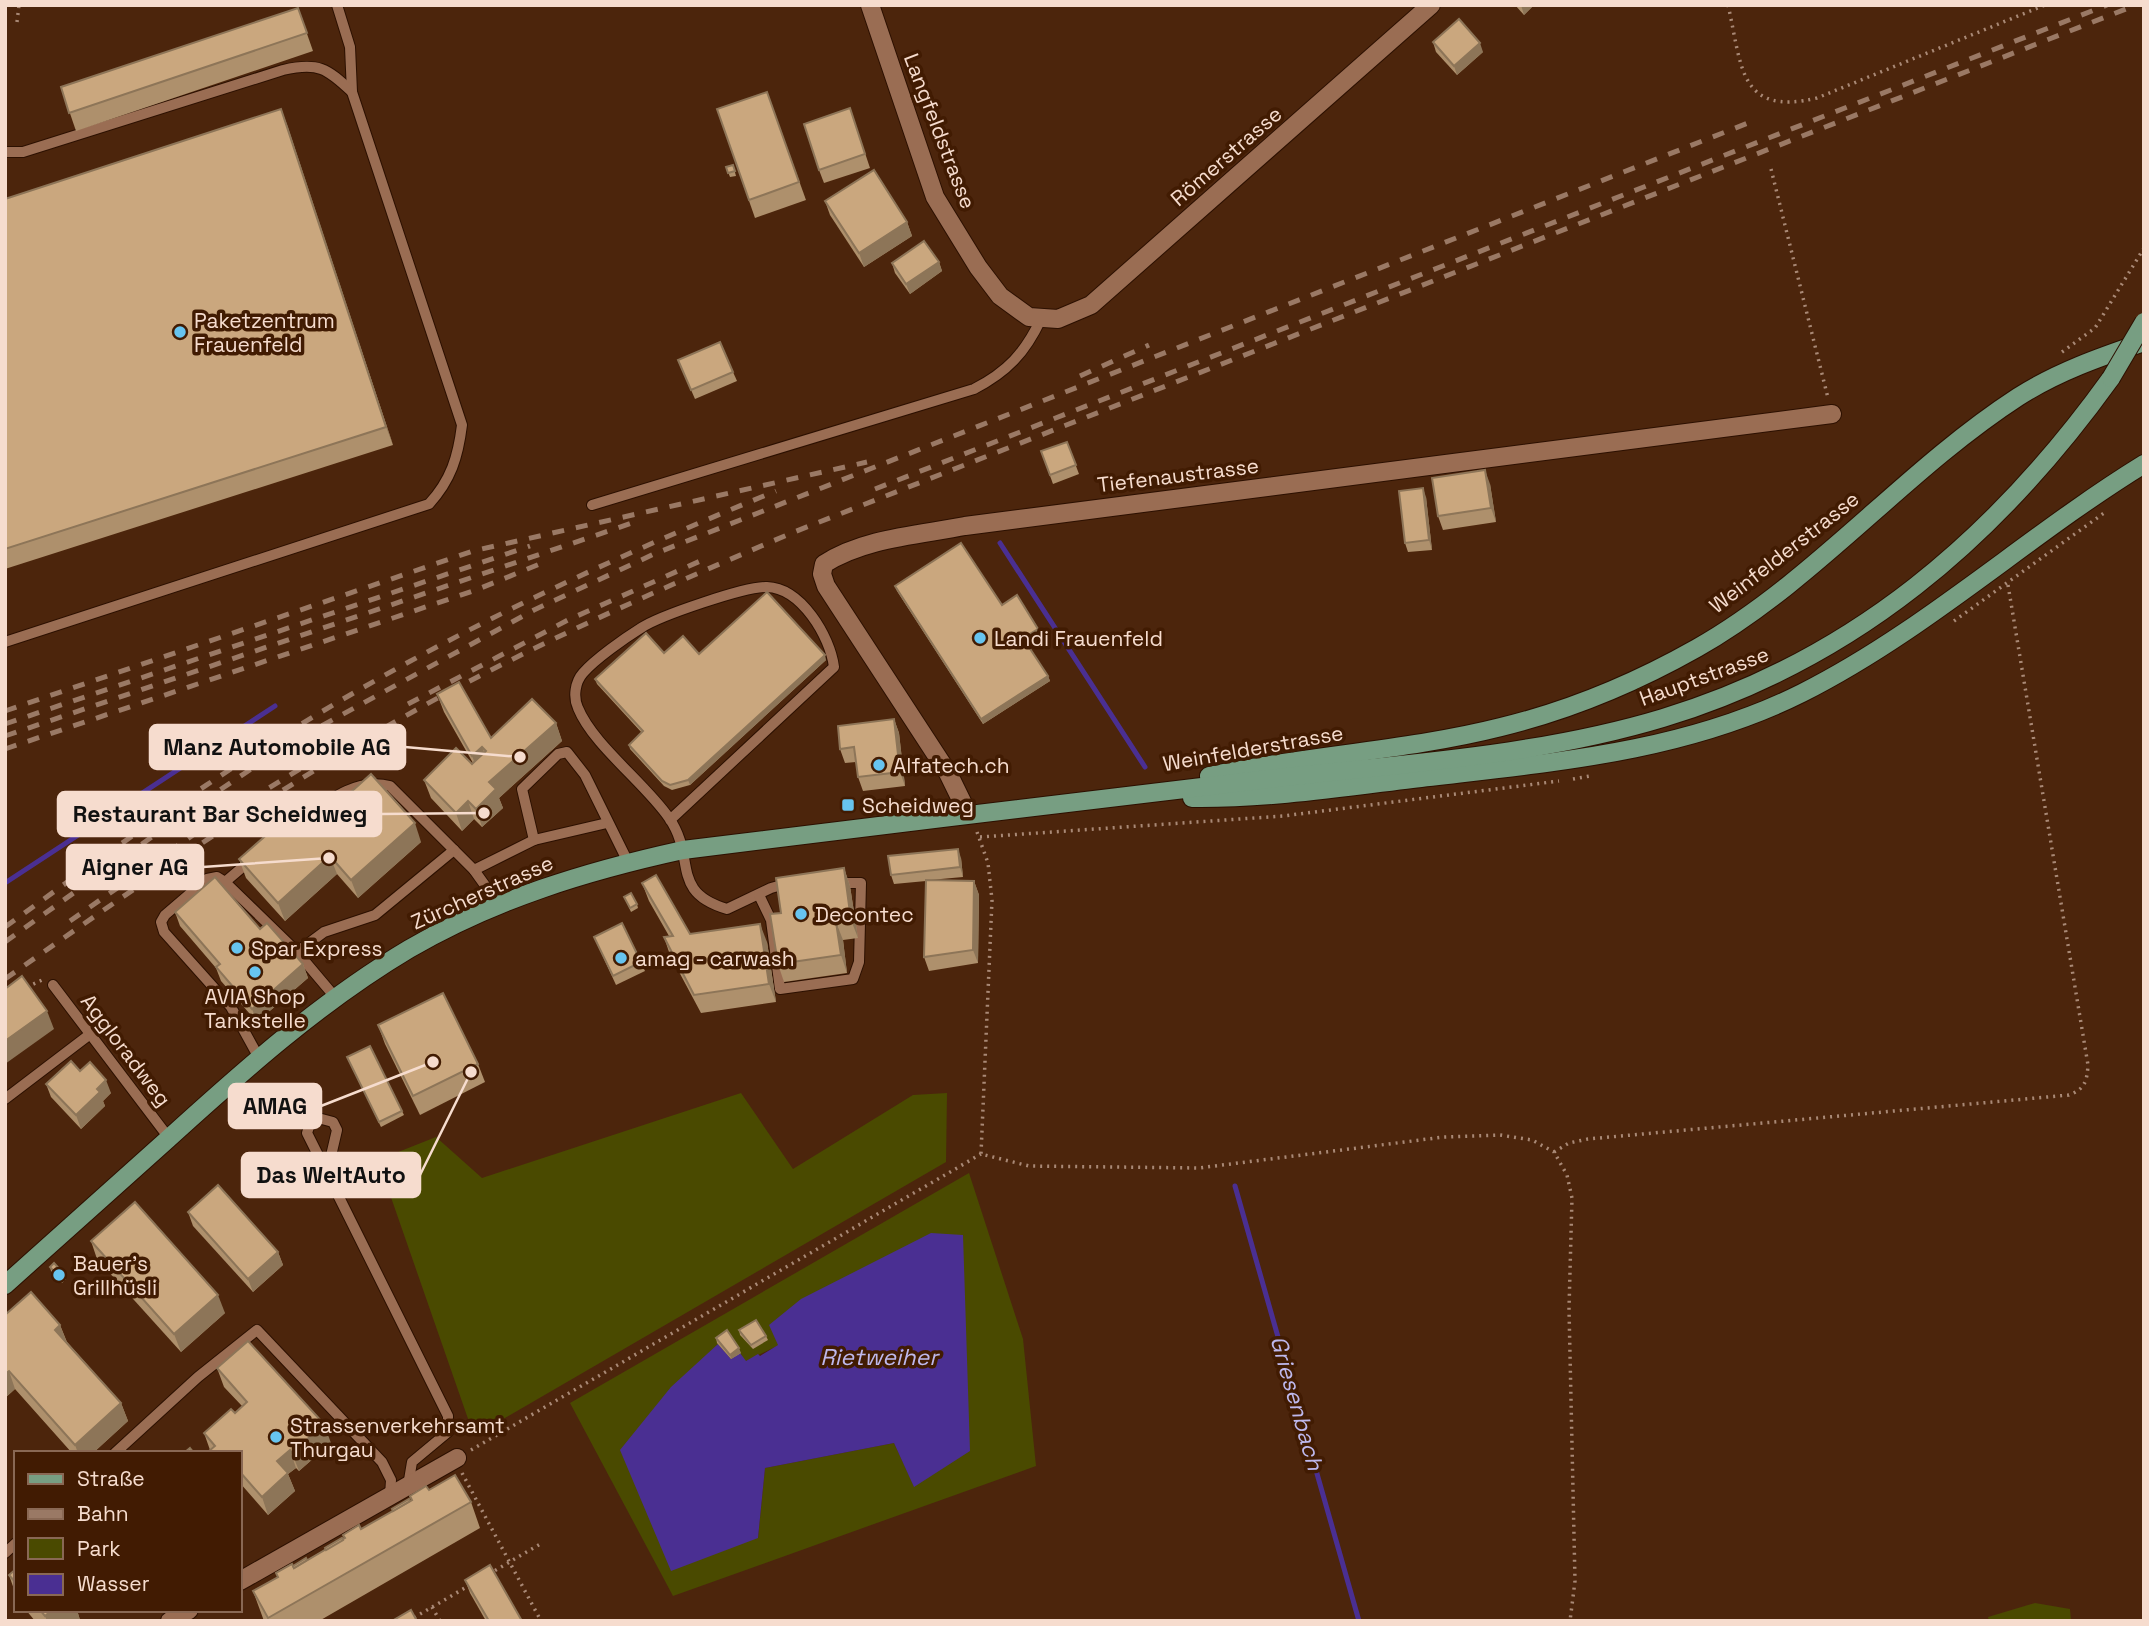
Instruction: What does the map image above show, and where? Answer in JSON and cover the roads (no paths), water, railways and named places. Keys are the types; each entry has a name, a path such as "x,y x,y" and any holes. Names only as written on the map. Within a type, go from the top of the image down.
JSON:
{"main road":[{"name":"Hauptstrasse","path":"1136,795 1511,750 1663,718 1790,668 1854,631 1912,592 2014,499 2066,441 2111,378 2144,322"},
{"name":"Weinfelderstrasse","path":"1136,795 1257,767 1500,727 1564,709 1628,684 1699,646 1766,601 1943,452 2019,397 2057,375 2144,342"},
{"name":"Weinfelderstrasse","path":"1136,795 1214,798 1312,792 1553,763 1645,748 1724,726 1801,693 1923,621 2144,464"},
{"name":"Zürcherstrasse","path":"5,1285 258,1056 335,998 410,949 499,905 541,887 628,862 683,850 1136,795"}],"street":[{"name":"Langfeldstrasse","path":"870,5 935,197 957,238 1000,296 1020,312 1041,319"},
{"name":"Römerstrasse","path":"1041,319 1058,319 1091,305 1431,5"},
{"name":"Tiefenaustrasse","path":"968,814 948,773 826,586 822,574 824,564 837,555 868,545 990,522 1832,414"},
{"path":"242,1580 457,1458"},
{"path":"170,1621 186,1612"}],"lane":[{"path":"5,642 429,504 443,489 457,461 463,425 352,92 350,47 337,5"},
{"path":"5,152 23,152 305,65 329,69 352,92"},
{"path":"592,505 974,389 1011,367 1030,342 1041,319"},
{"path":"670,820 834,667 832,654 807,610 787,592 766,587 720,598 643,626 582,674 575,690 578,708 604,745 670,820 683,850 695,895 706,903 727,909 771,888 800,883"},
{"path":"534,840 522,789 558,754 567,752 584,775 628,862"},
{"path":"282,835 351,787 373,782 390,786 474,870 499,905"},
{"path":"474,870 534,840 607,823"},
{"path":"294,955 324,932 375,915 454,850"},
{"path":"225,882 262,851"},
{"path":"258,1056 239,1023 234,1004 188,959 164,932 161,922 165,915 207,879 218,877 252,907 281,942 335,998"},
{"path":"759,895 771,920 780,989 853,979 859,962 861,883 825,883"},
{"path":"242,916 252,907"},
{"path":"188,959 199,954"},
{"name":"Aggloradweg","path":"52,985 169,1138"},
{"path":"239,1023 250,1014"},
{"path":"5,1099 89,1035"},
{"path":"327,1173 337,1130 333,1122 318,1118 310,1124 307,1133 448,1416 448,1432 412,1462 408,1486"},
{"path":"117,1451 198,1377 257,1330 382,1462 391,1480 390,1496"}],"water":[{"name":"Rietweiher","path":"931,1233 963,1235 970,1451 914,1487 894,1443 765,1468 758,1538 671,1571 620,1450 671,1387 718,1344 731,1359 740,1353 746,1361 758,1354 760,1356 778,1345 769,1325 801,1299"}],"waterway":[{"name":"Griesenbach","path":"1000,543 1145,767"},
{"path":"5,883 275,706"},
{"name":"Griesenbach","path":"1235,1186 1359,1621"}],"railway":[{"path":"875,489 2107,5"},
{"path":"5,979 196,847 393,723 491,670 641,598 794,532 2136,5"},
{"path":"5,942 184,814 290,743 534,610 654,554 1748,123"},
{"path":"1080,376 1149,345"},
{"path":"5,711 473,551 867,462"},
{"path":"5,927 209,783 399,667 585,574 776,491"},
{"path":"5,736 635,522"},
{"path":"5,724 530,546"},
{"path":"408,704 568,620 707,558"},
{"path":"5,749 476,590 547,561"},
{"path":"70,921 196,833 363,730"}],"place":[{"name":"Paketzentrum Frauenfeld","path":"180,332"},
{"name":"Landi Frauenfeld","path":"980,638"},
{"name":"Manz Automobile AG","path":"520,757"},
{"name":"Alfatech.ch","path":"879,765"},
{"name":"Scheidweg","path":"848,805"},
{"name":"Restaurant Bar Scheidweg","path":"484,813"},
{"name":"Aigner AG","path":"329,858"},
{"name":"Decontec","path":"801,914"},
{"name":"Spar Express","path":"237,948"},
{"name":"amag - carwash","path":"621,958"},
{"name":"AVIA Shop Tankstelle","path":"255,972"},
{"name":"AMAG","path":"433,1062"},
{"name":"Das WeltAuto","path":"471,1072"},
{"name":"Bauer's Grillhüsli","path":"59,1275"},
{"name":"Strassenverkehrsamt Thurgau","path":"276,1437"}]}
